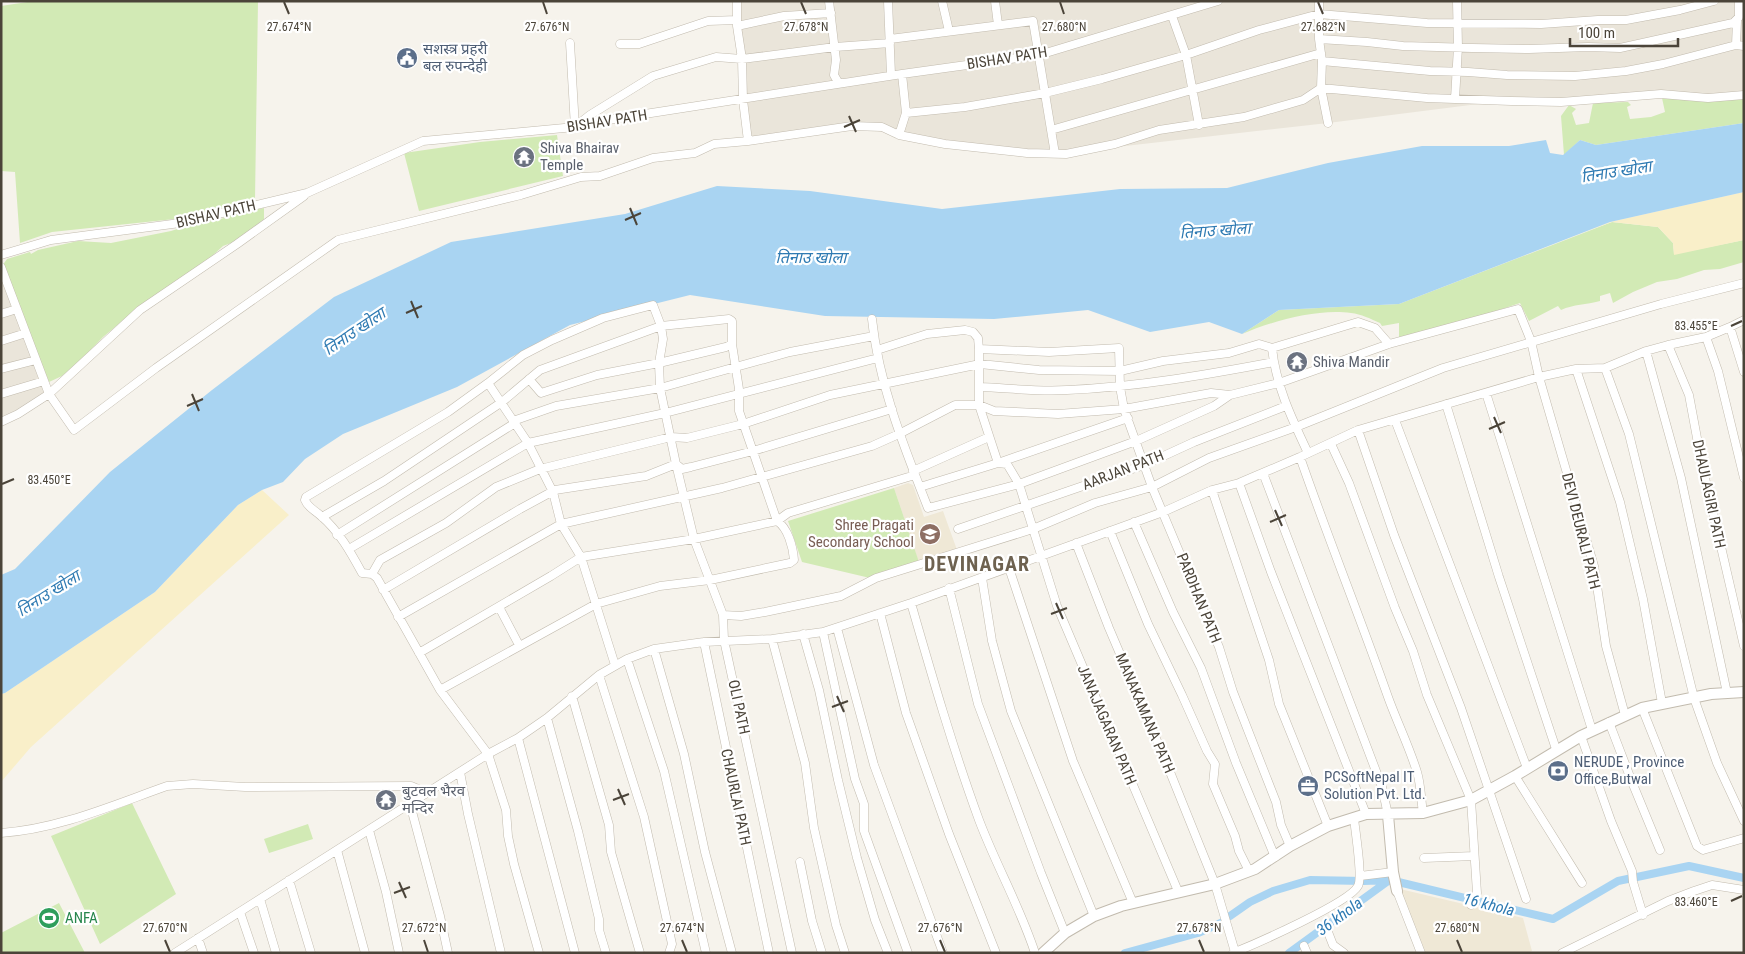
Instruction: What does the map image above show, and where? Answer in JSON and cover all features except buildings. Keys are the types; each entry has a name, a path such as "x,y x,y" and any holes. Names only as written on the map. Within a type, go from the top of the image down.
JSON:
{"street":[{"path":"737,1 743,100 748,141"},
{"path":"829,1 836,60 834,76 838,82 845,83"},
{"path":"888,1 891,76"},
{"path":"942,1 949,32"},
{"path":"995,1 998,25"},
{"name":"BISHAV PATH","path":"1,255 51,240 180,223 307,193 423,141 575,127 619,118 902,74 1039,55 1218,1"},
{"path":"1319,1 1321,88 1328,123"},
{"path":"1455,99 1458,48 1457,1"},
{"path":"906,113 965,107 1045,93 1186,55 1260,30 1319,14 1456,24 1541,24 1626,20 1680,10 1714,1"},
{"path":"1052,130 1321,57 1378,67 1508,75 1575,76 1663,64 1740,45 1737,21 1739,1"},
{"path":"620,44 639,44 708,21 737,23 784,16 831,13"},
{"path":"1172,16 1186,55 1199,126"},
{"path":"575,127 590,115 653,76 716,57 742,59 890,41 1033,20 1056,154"},
{"path":"1319,40 1458,48 1620,48 1737,21"},
{"path":"570,44 575,127"},
{"path":"899,135 906,113 902,74"},
{"path":"1,267 5,287 17,309 49,394 74,430 156,368 338,240 521,195 582,177 600,176 653,158 695,153 714,144 852,126 882,127 899,135 954,145 1027,153 1056,154 1079,152 1115,144 1159,130 1199,126 1244,117 1302,100 1321,88 1427,98 1561,102 1661,94 1708,98 1744,95"},
{"path":"1,422 18,414 49,394 140,310 238,244 307,193"},
{"path":"724,614 741,616 841,596 876,578 1033,529 1095,503 1152,487 1209,458 1296,428 1443,368 1661,304 1744,283"},
{"path":"540,953 514,864 508,836 506,810 488,754 440,690 377,578 372,574 362,573 349,549 322,517 307,506 305,500 306,497 448,412 523,355 552,340 603,318 653,305 661,326"},
{"path":"1,314 17,309"},
{"name":"DEVI DEURALI PATH","path":"1389,344 1518,309 1531,341 1539,377 1594,566 1606,646 1625,715"},
{"path":"872,319 877,354 899,434 928,508 1019,484 1136,441 1214,406 1230,395"},
{"path":"175,953 488,754 518,738 548,718 598,675 627,659 654,649 704,642 772,639 823,632 911,603 948,588 982,578 1164,512 1212,490 1239,483 1263,473 1331,444 1358,430 1539,377 1576,369 1605,368 1646,351 1706,337 1730,328 1744,320"},
{"path":"322,517 384,481 502,402 540,370 661,326 732,321 732,344 739,390 739,411 776,521 782,524 788,536 794,560 790,563 710,580 660,586 596,604 440,690"},
{"path":"372,574 380,560 446,523 496,487 540,469 671,437 687,438 743,424 830,395 886,385 914,377 980,364 1039,370 1120,371 1163,361 1229,353 1259,344 1272,348 1358,322 1375,328 1389,344 1279,383 1230,395 1211,393 1124,409 1058,414 994,411 979,405 955,405 872,446 722,488 561,524 398,617"},
{"name":"OLI PATH","path":"661,326 663,339 659,363 660,388 665,413 694,539 724,614 724,640 792,953"},
{"path":"1730,328 1744,372"},
{"path":"349,549 528,443 665,413 738,394 877,354 927,334 965,330 973,332 978,338 980,364 979,405 998,463"},
{"path":"1,341 26,333"},
{"path":"337,535 514,422 556,406 660,388 790,352 874,336"},
{"path":"1706,337 1718,371 1744,478"},
{"path":"529,379 541,393 597,375 659,363 732,344"},
{"name":"DHAULAGIRI PATH","path":"1668,345 1689,395 1704,474 1744,646"},
{"name":"PARDHAN PATH","path":"979,349 1049,352 1119,348 1120,387 1124,409 1152,487 1219,647 1233,692 1276,802 1281,825 1290,846"},
{"path":"1272,348 1286,406 1308,453"},
{"path":"1646,351 1681,478 1727,693"},
{"path":"1,369 36,360"},
{"path":"980,387 1064,391 1120,387 1274,362"},
{"path":"1605,368 1628,434 1694,698 1716,764 1744,822"},
{"path":"1576,369 1620,502 1643,599 1662,703"},
{"path":"1,394 44,381"},
{"path":"488,383 528,443 553,492 561,524 581,557 615,665"},
{"path":"1486,393 1592,730"},
{"path":"1446,404 1499,577 1556,749"},
{"name":"AARJAN PATH","path":"958,529 1144,465 1194,442 1286,406"},
{"path":"383,590 520,508 555,490 646,476 676,464 682,469 753,451 892,409"},
{"path":"920,487 998,463 1128,418"},
{"path":"1395,420 1527,768"},
{"path":"1358,430 1394,535 1461,708 1526,899"},
{"path":"419,653 581,557 694,539 776,521 788,513 914,473 989,437"},
{"path":"1331,444 1349,483 1395,608 1413,651 1427,695 1470,800 1478,893 1471,905"},
{"path":"1300,457 1329,540 1364,627 1389,700 1409,747 1418,774 1423,813"},
{"name":"JANAJAGARAN PATH","path":"998,463 1007,464 1019,484 1057,606 1178,892"},
{"path":"1263,473 1382,787 1388,815 1393,874 1397,891 1421,953"},
{"path":"1239,483 1271,572 1366,814"},
{"path":"1212,490 1269,660 1279,704 1328,826"},
{"path":"1134,522 1173,612 1201,668 1236,763 1275,857"},
{"path":"1110,531 1148,624 1207,751 1215,764 1213,784 1235,836 1239,851 1249,871"},
{"name":"MANAKAMANA PATH","path":"1076,543 1109,628 1215,884 1234,952"},
{"path":"1009,568 1073,761 1133,903"},
{"path":"982,578 992,641 1011,712 1094,916"},
{"path":"948,588 978,704 1065,933"},
{"path":"911,603 936,691 979,819 1000,872 1028,931 1035,953"},
{"path":"499,606 520,645"},
{"path":"880,613 906,713 949,834 996,953"},
{"path":"836,628 874,765 943,953"},
{"path":"823,632 855,779 864,804 864,831 908,953"},
{"path":"803,634 819,690 857,858 875,920 888,953"},
{"path":"772,639 805,763 814,828 836,925 845,953"},
{"name":"CHAURLAI PATH","path":"704,642 769,953"},
{"path":"654,649 684,754 705,852 732,953"},
{"path":"627,659 664,771 706,953"},
{"path":"598,675 644,818 672,944 669,953"},
{"path":"1043,953 1065,933 1094,916 1121,906 1215,884 1249,871 1328,826 1366,814 1423,813 1470,800 1515,776 1556,749 1592,730 1642,708 1662,703 1744,692"},
{"path":"572,696 609,826 612,852 640,953"},
{"path":"1642,708 1697,846 1703,850 1744,838"},
{"path":"548,718 578,831 599,919 599,930 606,953"},
{"path":"1609,722 1660,850"},
{"path":"1581,736 1611,821 1632,871 1633,882 1643,915"},
{"path":"518,738 575,953"},
{"path":"460,772 470,823 502,953"},
{"path":"1515,776 1582,883"},
{"path":"1,833 14,832 77,818 167,786 411,786 425,794"},
{"path":"410,804 448,953"},
{"path":"1234,952 1275,935 1320,912 1347,896 1358,886 1360,876 1354,818"},
{"path":"369,830 386,892 399,953"},
{"path":"337,850 365,953"},
{"path":"1424,858 1474,856"},
{"path":"800,862 812,921 822,953"},
{"path":"1360,876 1393,874"},
{"path":"289,880 311,953"},
{"path":"1562,953 1643,915 1668,901 1712,885 1744,890"},
{"path":"260,899 276,953"},
{"path":"240,912 254,953"},
{"path":"1326,927 1333,945 1344,953"},
{"path":"198,938 203,953"}],"shaded area":[{"path":"737,1 1744,1 1744,95 1652,95 1502,101 1055,154 899,135 852,126 748,141"},
{"path":"1,267 49,394 1,422"},
{"name":"Shree Pragati Secondary School","path":"908,483 913,485 924,517 943,511 957,550 919,563 894,488"},
{"path":"1400,889 1523,918 1532,951 1528,953 1424,953"}],"green space":[{"path":"34,1 258,1 255,199 184,218 52,232 20,243 15,172 1,171 1,6"},
{"path":"1662,98 1713,101 1744,98 1744,123 1596,145 1580,140 1564,155 1561,116 1569,105 1576,109 1572,113 1576,125 1589,123 1593,103 1628,102 1631,105 1627,107 1630,119 1651,117 1665,112"},
{"path":"557,135 563,176 419,211 404,153 480,142"},
{"path":"264,208 264,219 239,240 223,246 210,258 132,313 103,337 80,361 62,376 49,382 2,266 7,259 78,241 111,243 171,231 199,222 215,221 235,214"},
{"path":"1612,222 1658,227 1673,243 1674,254 1744,240 1744,262 1720,269 1704,270 1677,279 1657,282 1613,303 1610,293 1600,296 1600,301 1561,310 1558,306 1529,321 1520,303 1448,327 1399,340 1399,323 1382,326 1380,323 1362,316 1338,312 1325,312 1296,317 1242,334 1279,310 1399,304"},
{"path":"894,488 919,562 870,578 802,562 788,521"},
{"path":"132,803 176,894 100,944 51,836"},
{"path":"308,824 313,839 269,853 264,839"},
{"name":"ANFA","path":"59,903 85,953 1,953 1,933"}],"sand":[{"path":"1744,192 1744,240 1674,255 1673,243 1658,227 1612,222 1570,237 1610,222"},
{"path":"262,490 289,515 31,747 1,782 1,694 155,592 238,505"}],"water":[{"name":"तिनाउ खोला","path":"1744,123 1744,192 1610,222 1399,304 1279,310 1242,334 1209,322 1150,332 1088,310 994,319 825,316 690,295 570,325 457,387 343,434 305,459 283,482 262,490 238,505 155,592 1,694 1,575 15,569 110,472 212,390 334,297 451,242 625,214 717,186 810,191 942,209 1120,189 1227,188 1328,163 1422,146 1509,146 1546,140 1550,153 1563,155 1580,140 1596,145"}],"waterway":[{"name":"16 khola","path":"1230,916 1250,902 1273,891 1310,880 1390,880 1553,919 1618,881 1689,866 1744,878"},
{"name":"36 khola","path":"1289,953 1388,881"},
{"name":"16 khola","path":"1125,953 1198,933 1223,922"}],"place":[{"name":"सशस्त्र प्रहरी बल रुपन्देही","path":"407,58"},
{"name":"Shiva Bhairav Temple","path":"524,157"},
{"name":"Shiva Mandir","path":"1297,362"},
{"name":"Shree Pragati Secondary School","path":"930,534"},
{"name":"NERUDE , Province Office,Butwal","path":"1558,771"},
{"name":"PCSoftNepal IT Solution Pvt. Ltd.","path":"1308,786"},
{"name":"बुटवल भैरव मन्दिर","path":"386,800"},
{"name":"ANFA","path":"49,918"}],"district":[{"name":"DEVINAGAR","path":"977,564"}]}
